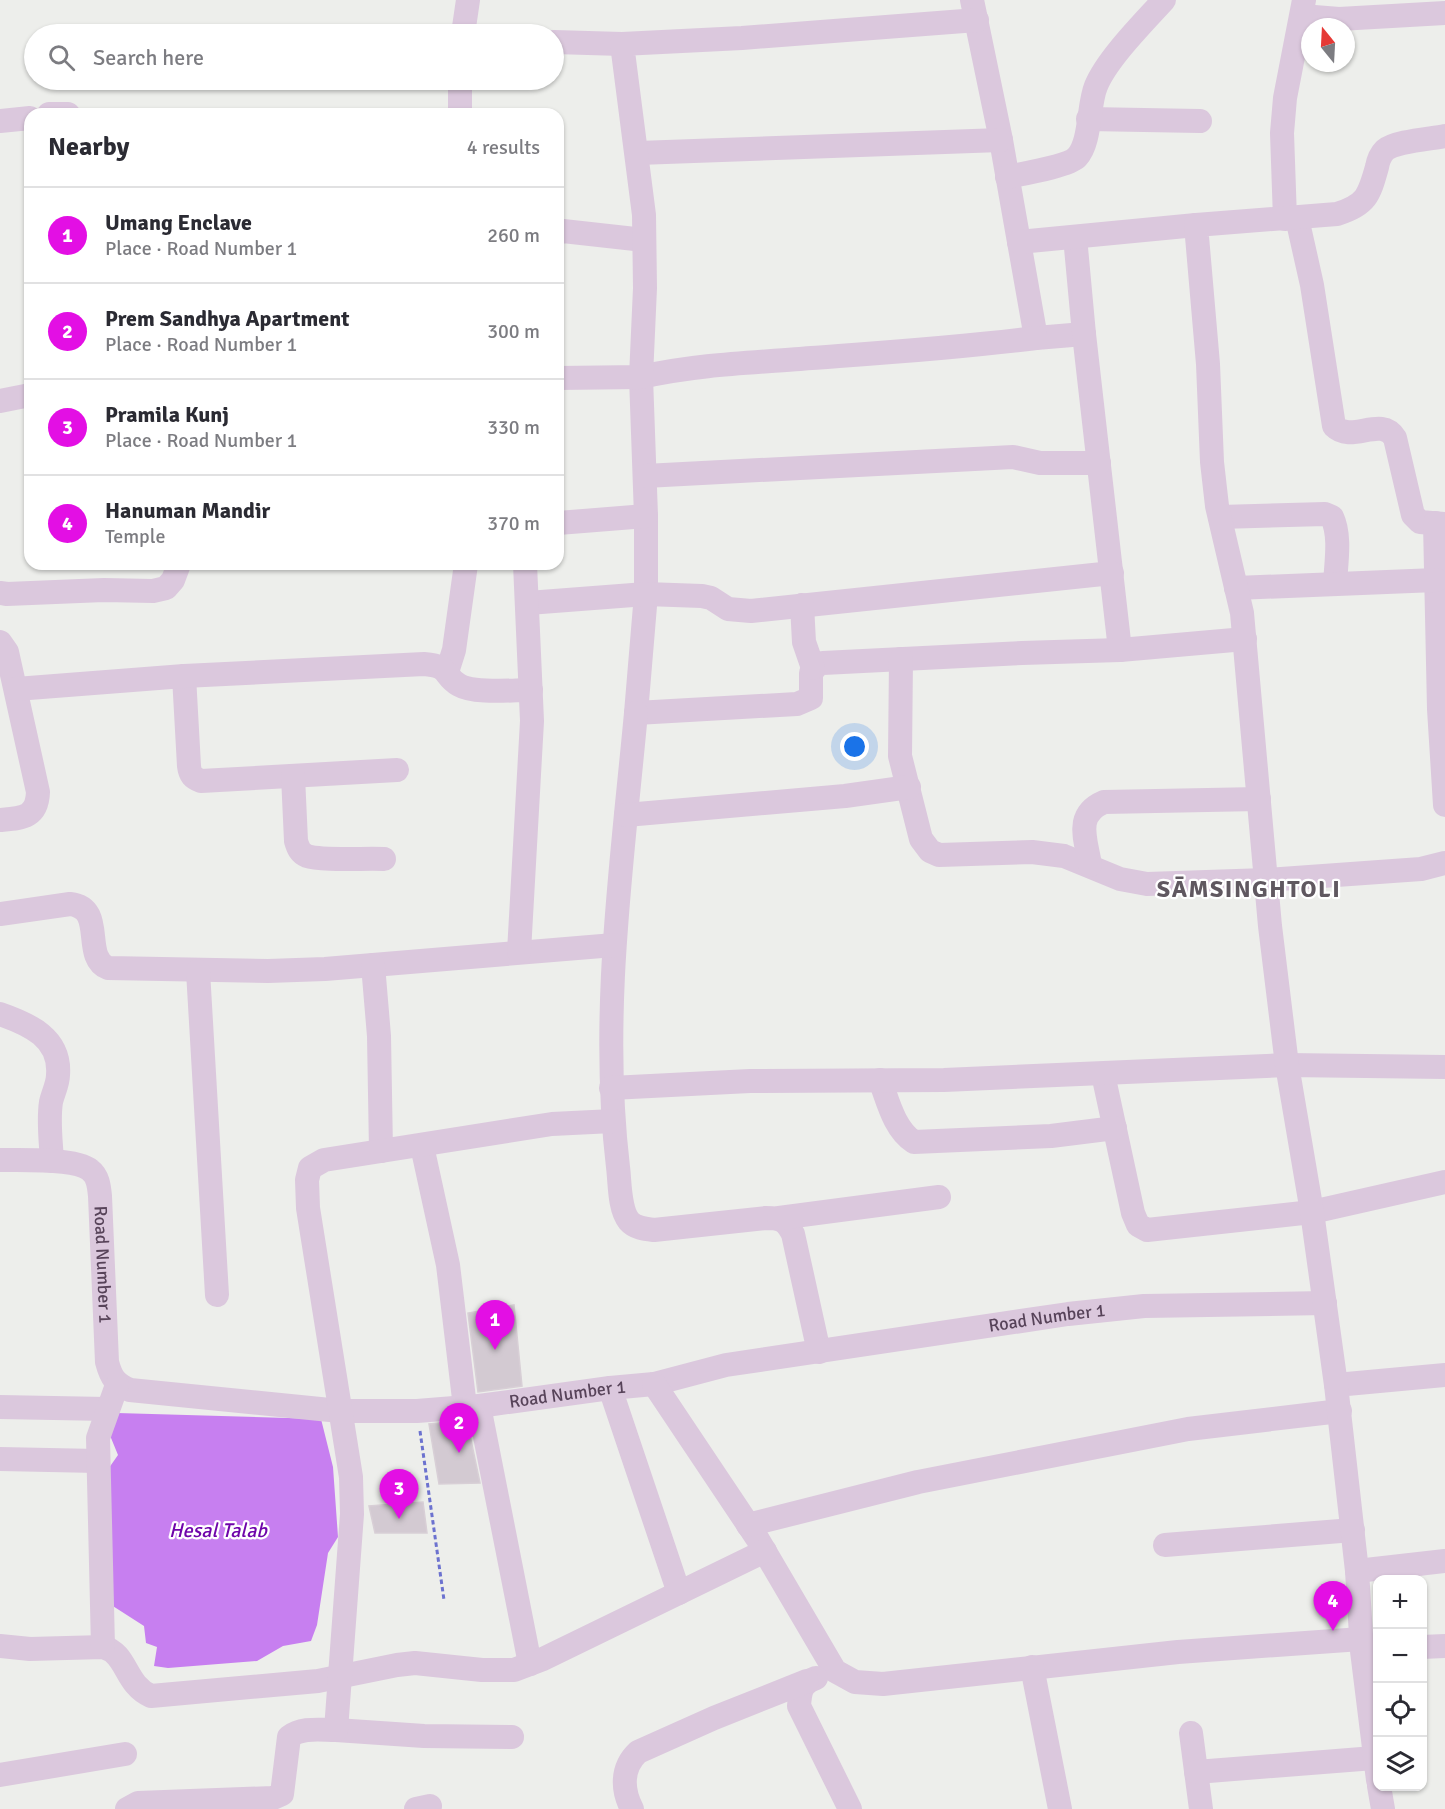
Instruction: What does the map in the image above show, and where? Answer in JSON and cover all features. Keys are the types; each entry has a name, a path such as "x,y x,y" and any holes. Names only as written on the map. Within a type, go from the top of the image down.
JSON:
{"street":[{"path":"468,0 469,24"},
{"path":"1007,177 1065,164 1077,158 1084,145 1096,86 1112,61 1164,0"},
{"path":"1445,13 1339,19 1303,8 1285,98 1282,133 1291,219 1312,285 1334,426 1339,431 1348,434 1378,428 1391,432 1395,438 1413,515 1420,522 1440,524 1436,580 1439,709 1445,805"},
{"path":"564,42 622,44 742,38 974,10 1001,140 1036,338"},
{"path":"622,44 638,153 644,214 641,377 646,516 646,594 614,945 610,1052 613,1121 623,1207 629,1221 639,1228 654,1230 779,1218 939,1197"},
{"path":"460,90 460,108"},
{"path":"0,121 24,119"},
{"path":"1088,119 1200,121"},
{"path":"1019,242 1337,214 1354,209 1364,201 1371,189 1379,158 1384,151 1392,146 1445,136"},
{"path":"638,153 1001,140"},
{"path":"1196,225 1208,364 1212,462 1220,516 1245,639 1266,880 1287,1065 1312,1212 1340,1411 1367,1647 1374,1737"},
{"path":"564,231 644,240"},
{"path":"1075,237 1120,650"},
{"path":"564,378 641,377 708,365 897,352 1084,334"},
{"path":"0,401 24,396"},
{"path":"645,476 1013,457 1040,463 1099,463"},
{"path":"1220,516 1325,514 1332,517 1336,535 1335,584"},
{"path":"564,523 646,516"},
{"path":"0,593 153,591 166,588 176,570"},
{"path":"447,672 453,650 465,570"},
{"path":"519,952 532,721 525,570"},
{"path":"528,603 646,594 702,596 711,598 728,609 738,611 1112,573"},
{"path":"1236,588 1436,580"},
{"path":"636,713 797,704 811,698 813,668 804,642 802,605"},
{"path":"813,668 822,663 1120,650 1245,639"},
{"path":"0,642 7,652 9,680 38,792 37,806 30,814 0,820"},
{"path":"901,658 900,748 921,839 930,851 939,855 1032,852 1064,856 1120,879 1147,884 1266,880 1421,869 1445,863"},
{"path":"9,680 184,676 412,664 437,665 459,685 469,689 531,690"},
{"path":"184,676 189,766 190,774 194,778 201,781 397,770"},
{"path":"293,776 296,842 299,850 306,856 384,859"},
{"path":"627,815 845,796 909,786"},
{"path":"1090,865 1084,825 1086,814 1094,806 1104,802 1259,799"},
{"path":"0,914 70,904 80,905 90,918 95,949 101,966 108,968 268,971 373,965 614,945"},
{"path":"373,965 379,1036 381,1151"},
{"path":"198,971 218,1295"},
{"path":"0,1014 29,1025 47,1039 56,1054 58,1075 51,1101 50,1127 52,1161"},
{"path":"611,1088 750,1081 955,1079 1103,1074 1287,1065 1445,1067"},
{"path":"1103,1074 1133,1214 1138,1225 1147,1230 1312,1212 1445,1182"},
{"path":"880,1080 897,1124 905,1136 914,1142 1051,1136 1115,1128"},
{"path":"336,1730 338,1677 352,1514 351,1477 308,1208 307,1180 310,1168 324,1160 552,1124 613,1121"},
{"path":"422,1146 447,1265 472,1407 530,1664"},
{"name":"Road Number 1","path":"0,1160 52,1161 83,1165 92,1171 98,1180 107,1362 117,1385 130,1390 340,1412 417,1411 472,1407 654,1384 726,1365 1068,1314 1144,1306 1325,1303"},
{"path":"779,1218 787,1223 793,1234 819,1352"},
{"path":"1336,1385 1445,1375"},
{"path":"654,1384 765,1551 835,1671 855,1682 883,1684 1178,1652 1367,1647"},
{"path":"103,1647 98,1438 117,1385"},
{"path":"610,1388 679,1593"},
{"path":"0,1407 107,1409"},
{"path":"748,1525 918,1482 1188,1429 1340,1411"},
{"path":"0,1459 98,1461"},
{"path":"1164,1545 1353,1530"},
{"path":"0,1646 30,1649 103,1647 112,1650 119,1657 133,1682 141,1691 152,1696 299,1683 415,1663 514,1670 765,1551"},
{"path":"1357,1571 1445,1561"},
{"path":"1427,1647 1445,1646"},
{"path":"1032,1667 1060,1809"},
{"path":"633,1809 625,1791 625,1772 629,1761 638,1752 714,1718 835,1671"},
{"path":"807,1681 800,1691 799,1706 850,1809"},
{"path":"127,1809 138,1803 178,1805 273,1798 282,1794 289,1737 295,1732 304,1730 424,1736 512,1737"},
{"path":"1191,1733 1201,1809"},
{"path":"0,1775 125,1754"},
{"path":"1196,1772 1373,1769"},
{"path":"1380,1791 1383,1809"}],"path":[{"path":"417,1411 444,1600"}],"water":[{"name":"Hesal Talab","path":"117,1413 321,1419 333,1467 338,1537 328,1553 317,1625 311,1641 283,1646 257,1661 168,1668 154,1666 157,1647 146,1643 144,1626 105,1601 104,1475 118,1455 109,1433"}],"building":[{"path":"514,1305 522,1386 478,1392 468,1313"},
{"path":"467,1421 480,1483 439,1484 429,1424"},
{"path":"423,1502 427,1533 375,1533 369,1506"}],"place":[{"name":"Umang Enclave","path":"495,1350"},
{"name":"Prem Sandhya Apartment","path":"459,1453"},
{"name":"Pramila Kunj","path":"399,1519"},
{"name":"Hanuman Mandir","path":"1333,1631"}],"district":[{"name":"SĀMSINGHTOLI","path":"1249,889"}]}
